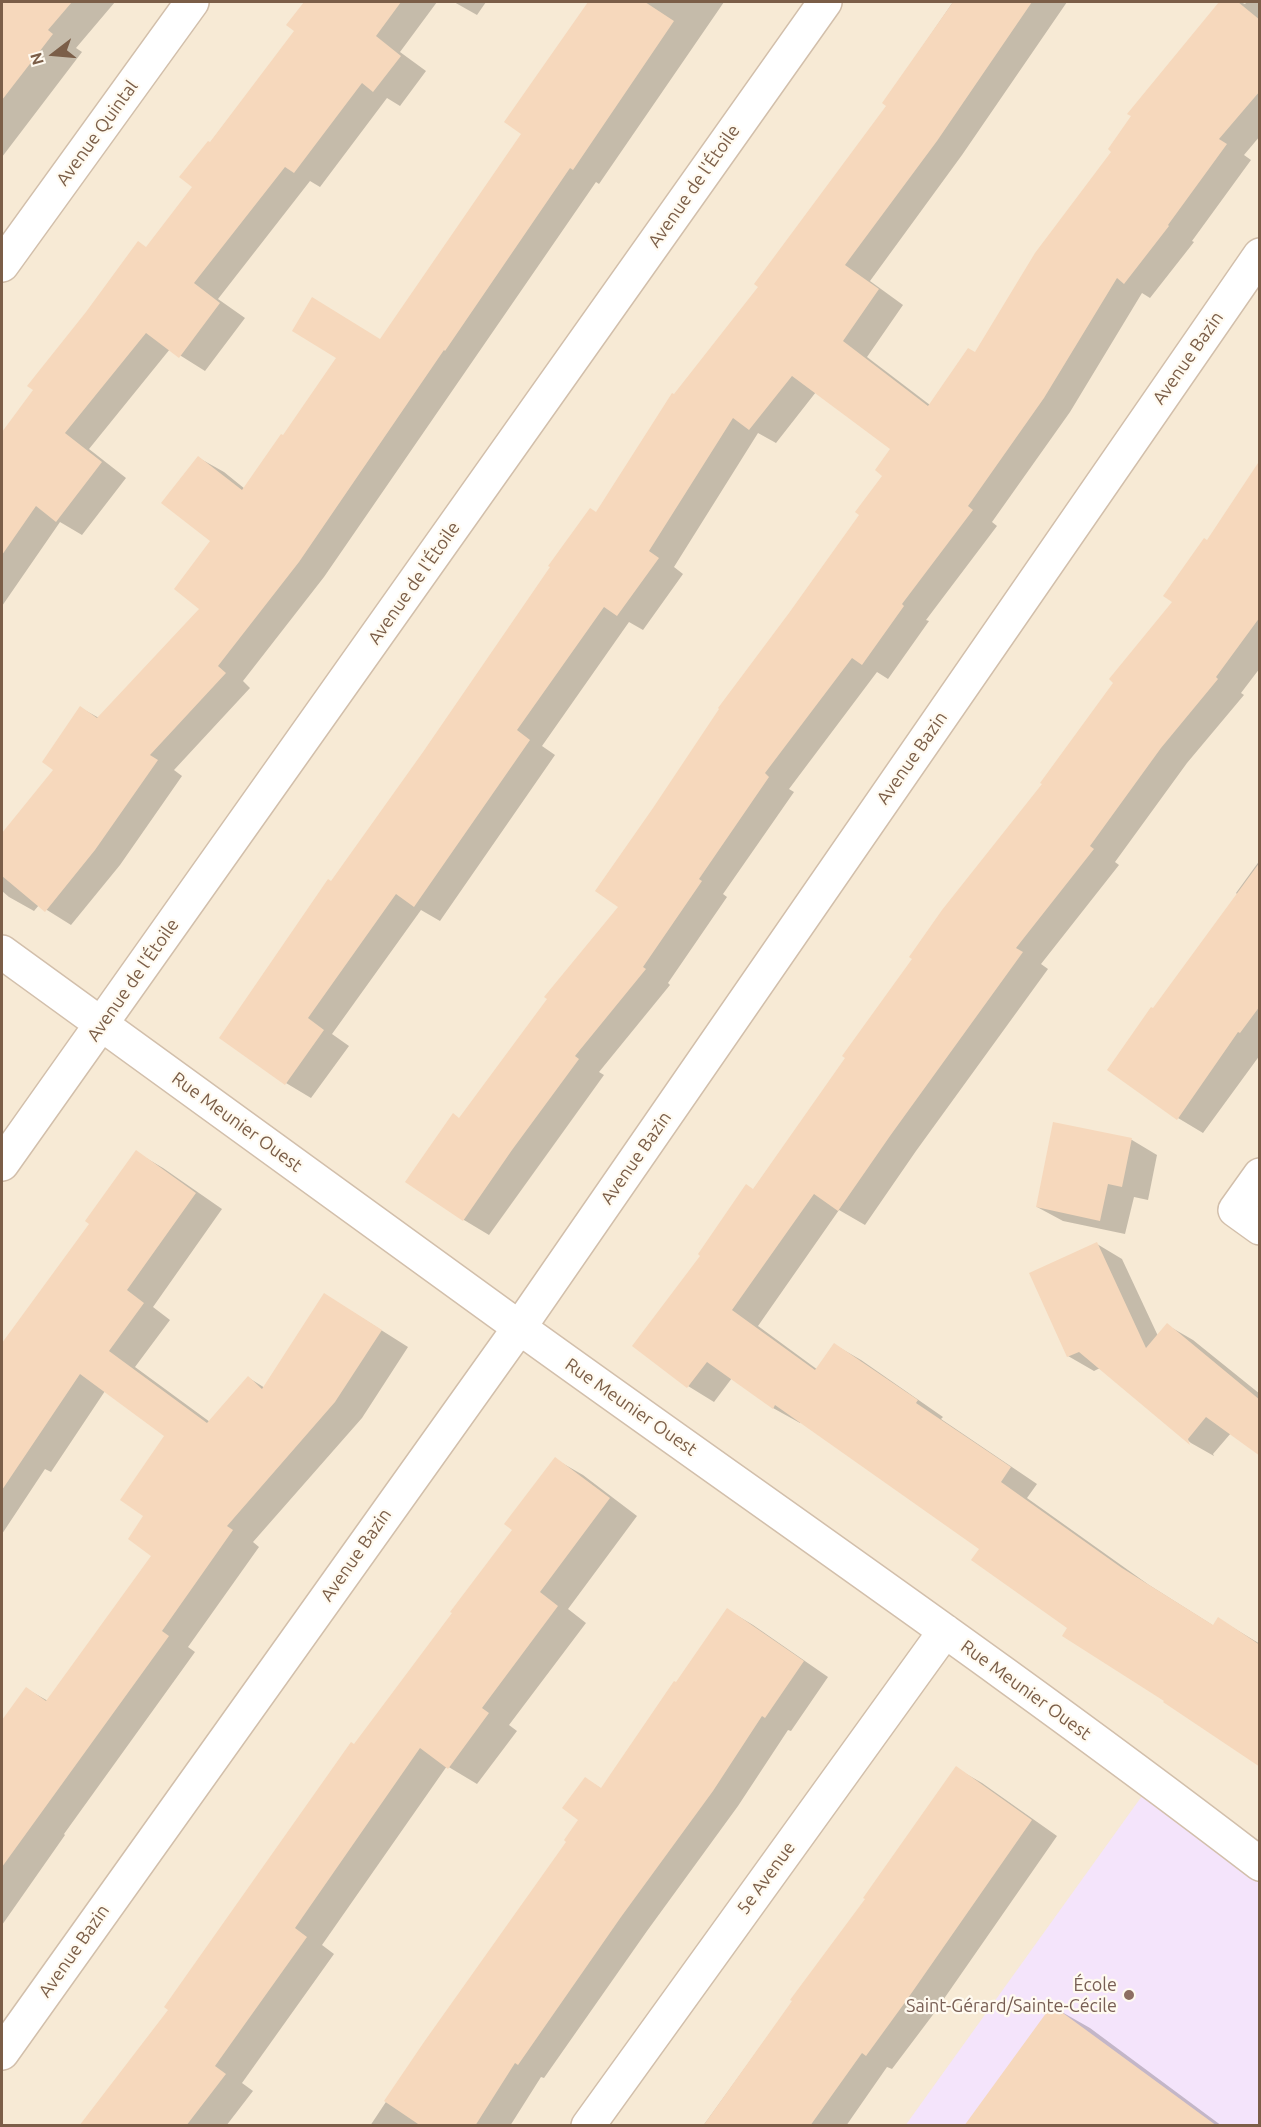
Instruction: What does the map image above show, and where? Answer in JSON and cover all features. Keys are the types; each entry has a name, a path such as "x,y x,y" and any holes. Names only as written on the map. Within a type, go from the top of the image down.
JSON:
{"street":[{"name":"Avenue Quintal","path":"2,265 192,2"},
{"name":"Avenue de l'Étoile","path":"2,1164 825,2"},
{"name":"Avenue Bazin","path":"2,2053 519,1328 1260,255"},
{"name":"Rue Meunier Ouest","path":"2,952 519,1328 945,1631 1260,1864"},
{"path":"1260,1175 1234,1210 1260,1228"},
{"name":"5e Avenue","path":"588,2126 945,1631"}],"shaded area":[{"path":"2,2 1259,2 1259,2125 2,2125"},
{"name":"École Saint-Gérard/Sainte-Cécile","path":"1152,1782 1259,1864 1259,2125 905,2126"}],"building":[{"path":"2,2 72,2 48,30 53,34 2,100"},
{"path":"304,2 401,2 376,36 401,56 373,92 362,83 294,173 285,167 194,283 220,303 179,358 146,333 65,433 102,462 56,522 36,506 2,555 2,432 33,390 27,386 86,312 138,241 146,247 192,187 179,177 208,141 210,142 294,31 286,25"},
{"path":"588,2 645,2 674,21 573,170 570,168 299,562 218,666 226,673 150,755 158,760 95,850 45,912 2,876 2,833 53,770 42,762 80,706 97,718 199,609 174,589 210,541 161,503 198,456 242,490 281,434 283,435 336,358 292,331 312,297 380,339 521,134 504,122"},
{"path":"953,2 1032,2 937,141 845,265 879,289 843,341 928,406 968,348 975,352 1035,253 1111,152 1108,149 1131,116 1127,114 1219,2 1238,2 1260,20 1260,91 1219,139 1227,144 1169,226 1124,284 1117,278 1044,398 968,506 973,510 902,604 904,606 862,665 852,658 765,773 769,777 699,879 702,881 643,967 646,969 575,1056 579,1059 463,1221 405,1182 453,1113 459,1118 547,999 544,997 618,907 595,891 653,808 718,708 859,515 855,512 882,476 875,470 890,449 792,376 749,430 733,418 649,551 659,558 617,616 604,607 517,730 530,740 414,907 396,894 308,1018 324,1030 285,1085 219,1038 328,879 331,881 423,752 550,567 548,566 590,508 596,512 672,393 674,394 758,287 754,284 886,106 882,103"},
{"path":"1260,460 1260,617 1216,677 1218,679 1161,748 1090,846 1094,849 1016,948 1023,952 838,1211 814,1194 732,1310 815,1370 834,1343 918,1400 916,1403 1011,1467 1001,1482 1122,1568 1213,1625 1218,1617 1260,1645 1260,1767 1164,1701 1062,1636 1067,1628 971,1560 979,1549 775,1405 773,1409 707,1362 687,1388 632,1346 700,1256 698,1254 746,1184 753,1189 845,1058 842,1056 912,959 909,957 942,910 1042,784 1040,783 1113,683 1109,679 1172,602 1163,596 1204,538 1207,540"},
{"path":"1260,862 1260,1006 1240,1033 1238,1032 1177,1120 1107,1070 1151,1007 1153,1008"},
{"path":"1053,1122 1132,1138 1122,1187 1108,1184 1100,1221 1036,1207"},
{"path":"136,1150 196,1193 127,1290 144,1303 109,1351 207,1423 248,1376 262,1389 324,1293 382,1330 335,1402 227,1526 233,1530 162,1631 169,1636 2,1867 2,1720 26,1687 46,1701 151,1556 128,1539 143,1516 120,1500 164,1436 80,1374 2,1490 2,1343 89,1224 85,1221"},
{"path":"1097,1242 1146,1348 1167,1323 1260,1400 1260,1456 1206,1417 1188,1439 1190,1445 1079,1352 1067,1357 1029,1273"},
{"path":"555,1457 610,1498 540,1592 558,1606 482,1708 489,1713 448,1769 420,1748 295,1928 307,1937 215,2066 226,2074 186,2126 79,2126 168,2010 164,2007 351,1742 354,1744 512,1530 504,1524"},
{"path":"727,1608 804,1661 765,1718 762,1716 713,1791 621,1917 518,2065 515,2063 475,2126 421,2126 384,2101 566,1842 564,1840 578,1820 562,1808 585,1777 601,1788"},
{"path":"956,1766 1032,1820 906,2001 866,2056 862,2053 810,2126 703,2126 792,2001 790,2000 865,1899 863,1898"},
{"path":"1052,2005 1217,2126 964,2126"}],"place":[{"name":"École Saint-Gérard/Sainte-Cécile","path":"1129,1995"}]}
